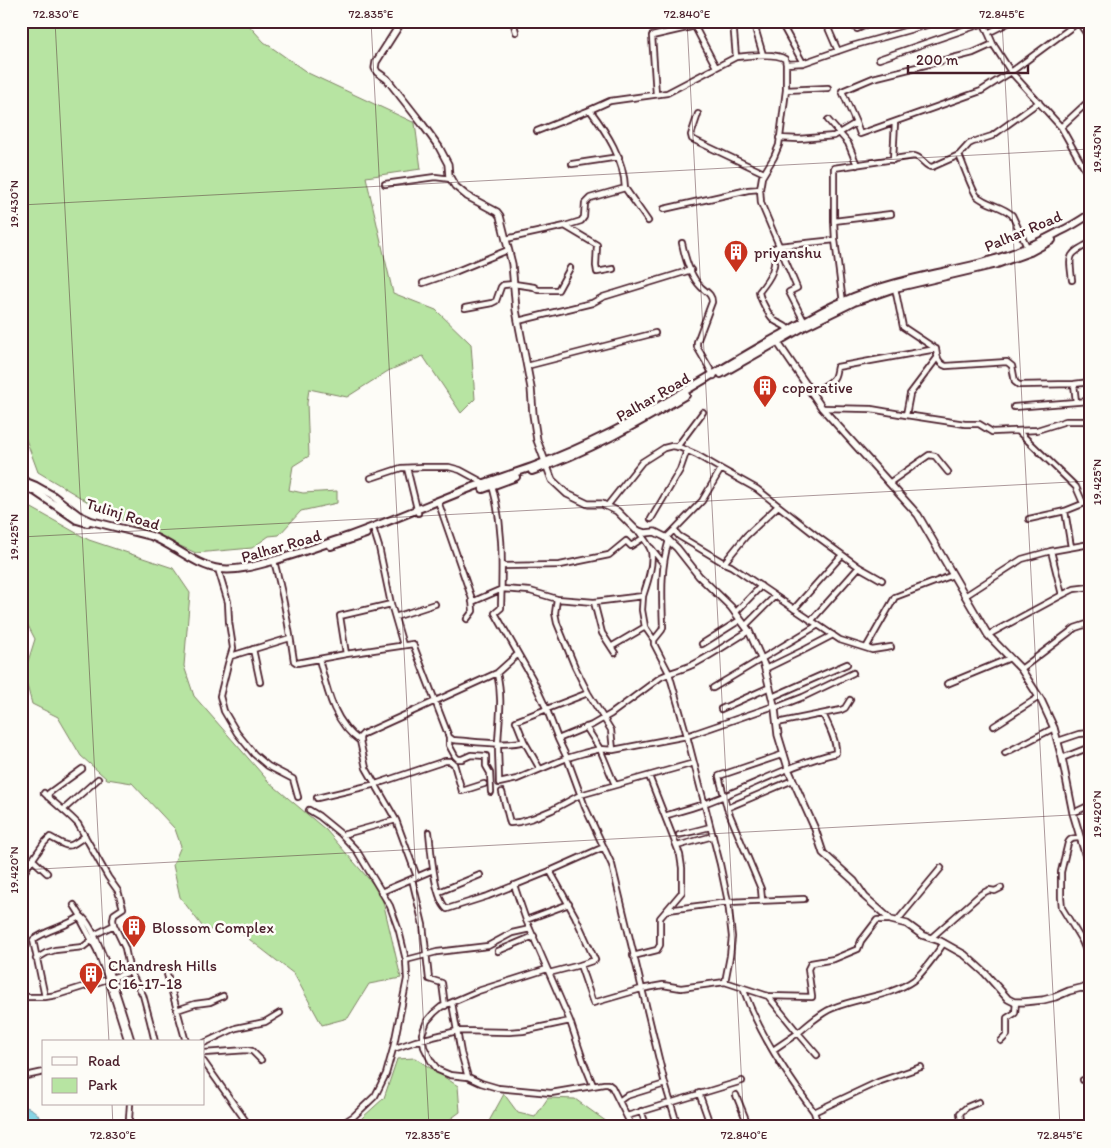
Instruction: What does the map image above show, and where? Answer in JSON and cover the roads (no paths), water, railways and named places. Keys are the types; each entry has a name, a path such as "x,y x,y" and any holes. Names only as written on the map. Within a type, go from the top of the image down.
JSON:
{"main road":[{"name":"Palhar Road","path":"219,570 240,573 255,570 492,485 545,464 653,410 789,330 843,304 879,288 906,280 1029,250 1090,214"},
{"name":"Palhar Road","path":"843,304 895,288 997,264 1090,219"},
{"name":"Palhar Road","path":"714,375 778,343 806,323"},
{"name":"Palhar Road","path":"274,562 345,542 484,484 545,464"},
{"name":"Tulinj Road","path":"21,480 52,495 78,516 151,536 219,570"},
{"name":"Tulinj Road","path":"21,485 36,492 77,520 154,541 201,566 219,570"}],"street":[{"path":"402,21 376,62 375,68 423,124 439,147 448,164 449,176 455,186 466,196 497,212 500,216 512,264 518,321 531,388 537,440 552,480 567,494 588,504 602,504 617,511 638,530 651,551 649,577 643,596 642,610 645,627 654,640 654,644 669,673 705,804 728,902 732,937 725,982"},
{"path":"513,21 516,32"},
{"path":"733,21 736,58"},
{"path":"753,21 763,55"},
{"path":"780,21 803,63"},
{"path":"825,21 838,51"},
{"path":"851,21 857,29 876,21"},
{"path":"786,64 803,63 927,25 932,21"},
{"path":"988,33 1012,21"},
{"path":"993,44 973,53 873,78 842,91 860,134 981,91 1011,72 1079,21 1090,39"},
{"path":"879,59 984,22 993,44 1011,72 1061,127 1090,176"},
{"path":"656,94 652,36 691,26 695,27 716,68"},
{"path":"537,132 610,101 667,93 736,58 763,55 783,56 786,64 786,90 779,145 762,177 760,189 761,203 798,288 789,292 806,323"},
{"path":"786,90 828,88"},
{"path":"1061,127 1090,100"},
{"path":"843,304 835,240 834,168 917,156 930,168 959,155 972,142 996,133 1039,102"},
{"path":"590,110 608,135 619,157 624,188 648,221"},
{"path":"698,114 691,135 692,139 764,173"},
{"path":"828,120 848,143 857,165"},
{"path":"893,160 895,122"},
{"path":"779,138 834,136 856,123"},
{"path":"959,155 975,193 981,198 1008,211 1029,250"},
{"path":"572,164 619,157"},
{"path":"385,184 435,177 451,179"},
{"path":"506,239 582,221 585,203 590,198 624,188"},
{"path":"664,209 760,189"},
{"path":"834,221 891,214"},
{"path":"565,226 597,245 597,272 612,269"},
{"path":"789,330 786,326 774,320 760,298 759,292 771,276 776,257 774,248 835,240"},
{"path":"682,243 684,254 693,276 712,298 697,347 714,375"},
{"path":"1072,280 1070,264 1072,254 1090,243"},
{"path":"423,283 508,250"},
{"path":"465,308 496,301 503,285 514,284 538,290 558,290 570,268"},
{"path":"518,321 592,302 691,270"},
{"path":"895,288 903,327 936,349 937,358 946,366 1007,362 1012,366 1015,382 1019,385 1090,382"},
{"path":"527,366 655,333"},
{"path":"778,343 822,408 918,514 988,635 1021,669 1039,697 1058,741 1073,813 1090,870"},
{"path":"811,393 833,380 837,367 936,349"},
{"path":"906,415 910,394 937,358"},
{"path":"1074,384 1076,402"},
{"path":"1014,408 1090,401"},
{"path":"822,408 871,408 965,424 979,424 992,432 1037,430 1066,421 1090,421"},
{"path":"677,447 703,412"},
{"path":"1019,432 1076,487 1083,503"},
{"path":"607,506 642,462 664,448 677,447 697,455 756,489 858,567 882,580"},
{"path":"651,519 680,470 687,450"},
{"path":"890,483 932,454 948,472"},
{"path":"371,478 407,468 449,467 460,470 484,484"},
{"path":"407,468 417,511"},
{"path":"654,640 663,627 661,588 663,562 668,539 674,530 702,501 721,469"},
{"path":"492,485 498,506 502,536 501,608 495,613 532,678 547,710 580,795 612,865 641,989 678,1127"},
{"path":"1029,519 1065,511 1090,501"},
{"path":"439,504 472,602 473,611 467,619"},
{"path":"724,563 746,536 778,506"},
{"path":"1065,511 1071,548"},
{"path":"638,530 645,533 655,532 668,539 747,628 765,669 775,707 778,735 788,768 815,829 823,853 854,881 865,897 894,920"},
{"path":"674,530 679,536 731,566 840,640 872,650 891,646"},
{"path":"374,531 390,604 403,645"},
{"path":"502,566 560,564 609,555 626,541 631,546 643,538"},
{"path":"643,538 663,562"},
{"path":"965,596 1022,559 1051,551 1090,544"},
{"path":"1051,551 1062,595"},
{"path":"794,609 842,555"},
{"path":"274,562 282,593 294,661 297,663 413,644 449,737 450,748 458,759 471,755 486,756 486,766 490,773 491,792"},
{"path":"812,621 858,567"},
{"path":"219,570 228,602 233,648 220,696 224,711 237,733 254,754 268,766 293,779 298,797"},
{"path":"866,648 895,597 953,575"},
{"path":"735,613 761,586"},
{"path":"988,635 1074,589 1090,586"},
{"path":"472,602 502,589 530,591 557,599 594,602 643,596"},
{"path":"558,739 604,718 669,673 679,671 698,662 747,628 775,596"},
{"path":"557,599 555,613 557,623 588,694 611,730 614,750"},
{"path":"594,602 602,633 615,653"},
{"path":"346,654 340,616 390,604"},
{"path":"395,617 435,604"},
{"path":"702,644 740,620"},
{"path":"1021,669 1075,628 1090,623"},
{"path":"713,688 818,625"},
{"path":"612,647 645,627"},
{"path":"765,669 833,635"},
{"path":"231,656 290,638"},
{"path":"253,649 260,682"},
{"path":"445,1006 442,983 429,979 415,878 396,820 366,768 360,737 497,673 518,654"},
{"path":"947,684 1010,658"},
{"path":"319,659 338,717 352,736 360,741"},
{"path":"772,697 846,664"},
{"path":"497,673 501,699 498,743 499,783 517,779 567,758 600,749 614,750 687,736 803,697 853,673"},
{"path":"721,709 770,687"},
{"path":"540,770 524,741 516,721 588,694"},
{"path":"994,726 1039,697"},
{"path":"776,723 845,708 850,700"},
{"path":"665,816 705,804 788,768 836,753 837,750 823,714"},
{"path":"586,727 600,749 615,785"},
{"path":"1005,753 1054,728"},
{"path":"1058,741 1078,734 1090,733"},
{"path":"449,737 453,740 498,743 524,741"},
{"path":"1062,758 1090,747"},
{"path":"762,900 761,889 727,808 719,776 784,754"},
{"path":"316,798 376,784 445,761 454,764 462,791 484,784"},
{"path":"502,792 510,822 519,822 534,818 580,795 694,763"},
{"path":"48,797 49,793 82,769"},
{"path":"633,956 659,948 660,918 682,892 681,862 677,846 649,776"},
{"path":"62,810 98,779"},
{"path":"727,808 793,780"},
{"path":"44,793 78,824 118,891 123,908 114,914 114,925 125,948 130,972 143,995 155,1040"},
{"path":"1073,813 1090,805"},
{"path":"309,810 342,835 357,851 390,906 399,931 406,960 407,979 386,1074 375,1096 354,1116 337,1127"},
{"path":"342,835 396,820"},
{"path":"679,835 710,827"},
{"path":"429,832 433,870 439,892 447,909 488,896 604,847"},
{"path":"21,874 26,869 27,861 50,837 65,846 70,846 85,836"},
{"path":"677,846 713,836"},
{"path":"1080,838 1069,840 1068,843 1061,872 1061,897 1062,908 1082,941 1090,961 1088,962 1090,976"},
{"path":"21,852 27,861 47,874"},
{"path":"894,920 941,868"},
{"path":"381,892 433,870"},
{"path":"549,871 569,904 595,960 478,991 445,1006 426,1021 422,1039 430,1061 438,1070 450,1076 468,1077 498,1088 551,1093 592,1085 608,1084 612,1087 632,1127"},
{"path":"439,892 480,875"},
{"path":"514,885 526,920 570,1021 592,1085"},
{"path":"930,938 981,894 989,890 995,891 1001,888"},
{"path":"668,910 728,902 804,899"},
{"path":"526,920 569,904"},
{"path":"74,905 81,916 81,920 94,938 131,1040"},
{"path":"45,997 33,940 40,934 81,916"},
{"path":"580,964 593,1002 663,985 681,988 725,982 768,996 812,997 808,969 810,963 834,959 858,949 861,941 877,920 894,920 907,924 922,935 944,943 965,955 985,973 1008,999 1016,1002 1043,1000 1081,988 1090,989"},
{"path":"36,959 55,950 83,947 114,925"},
{"path":"406,960 426,954 488,946 512,933 530,929"},
{"path":"498,952 534,936"},
{"path":"773,1050 832,1008 907,984 916,978 944,943"},
{"path":"21,997 57,995 130,972"},
{"path":"166,974 185,1040"},
{"path":"109,978 127,1040"},
{"path":"743,988 762,1034 814,1112 819,1127"},
{"path":"177,1010 195,1004 210,1002 223,996"},
{"path":"768,996 817,1055"},
{"path":"1001,1041 1007,1034 1007,1018 1015,1013 1016,1002"},
{"path":"452,1003 461,1053 468,1077"},
{"path":"205,1043 236,1028 265,1022 280,1013"},
{"path":"393,1049 457,1030 523,1031 570,1021"},
{"path":"205,1053 247,1050 252,1051 261,1060"},
{"path":"205,1063 250,1127"},
{"path":"814,1112 878,1082 921,1067"},
{"path":"21,1077 42,1072"},
{"path":"1083,1080 1090,1078"},
{"path":"628,1116 742,1081"},
{"path":"619,1101 626,1096 665,1084"},
{"path":"699,1094 711,1127"},
{"path":"736,1095 749,1127"},
{"path":"964,1127 960,1113 967,1107 980,1102"},
{"path":"129,1119 130,1106"},
{"path":"641,1111 647,1127"}],"water":[{"path":"21,1105 36,1112 41,1127 21,1127"}],"place":[{"name":"priyanshu","path":"736,273"},
{"name":"coperative","path":"765,408"},
{"name":"Blossom Complex","path":"134,948"},
{"name":"Chandresh Hills C 16-17-18","path":"91,995"}]}
